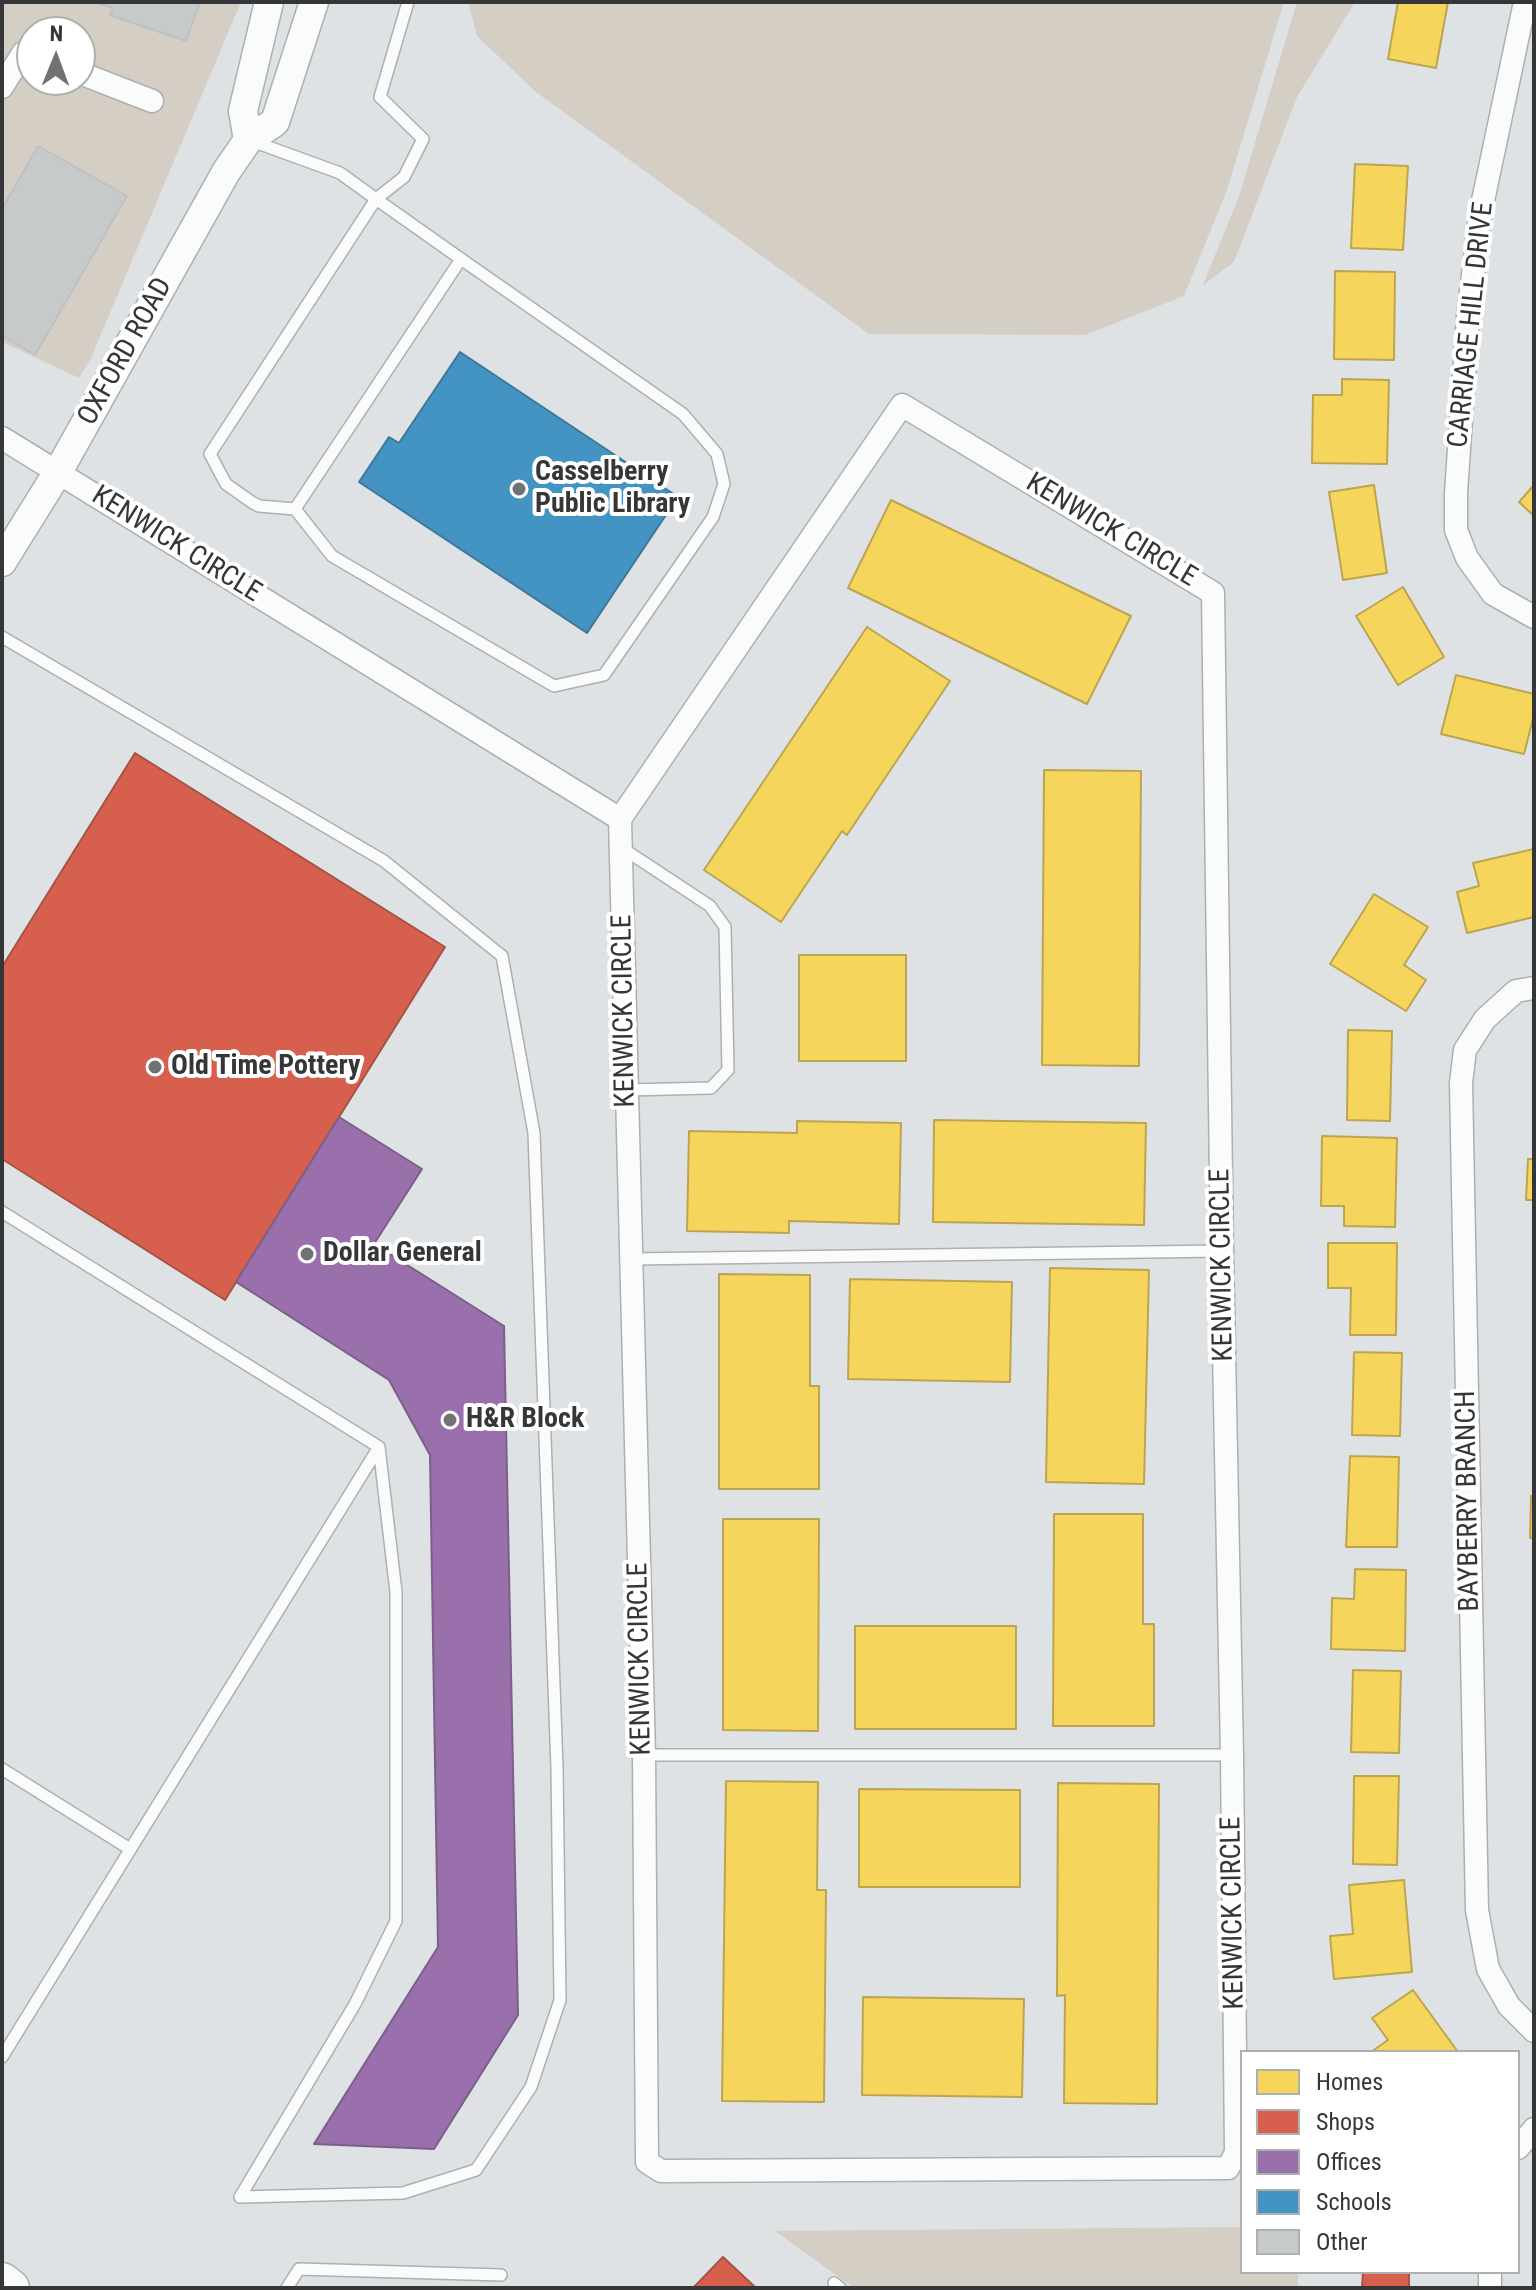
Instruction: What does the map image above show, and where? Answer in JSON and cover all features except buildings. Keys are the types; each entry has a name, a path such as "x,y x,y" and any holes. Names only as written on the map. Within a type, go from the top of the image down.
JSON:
{"main road":[{"path":"2,2281 11,2288"}],"street":[{"path":"248,140 243,111 269,2"},
{"name":"OXFORD ROAD","path":"2,562 58,472 226,172 248,140 275,122 314,2"},
{"name":"CARRIAGE HILL DRIVE","path":"1525,2 1480,215 1468,317 1456,530 1467,558 1493,594 1534,617"},
{"path":"2,87 16,59"},
{"path":"96,79 152,101"},
{"name":"KENWICK CIRCLE","path":"902,405 1213,593 1236,2153 1228,2168 661,2171 647,2162 644,1755 620,819 902,405"},
{"name":"KENWICK CIRCLE","path":"2,438 620,819"},
{"name":"BAYBERRY BRANCH","path":"1534,988 1516,991 1485,1019 1465,1050 1461,1083 1477,1910 1488,1969 1509,2006 1534,2031"},
{"path":"1520,2146 1534,2129"}],"lane":[{"path":"248,140 340,173 376,199 461,259 683,414 717,454 724,484 713,517 604,675 554,686 332,556 295,509 253,503 226,484 210,454 376,199 404,177 423,139 380,97 408,2"},
{"path":"295,509 461,259"},
{"path":"2,637 384,861 502,956 534,1133 557,1768 560,2000 531,2087 476,2170 403,2193 240,2197 355,2004 396,1921 396,1592 379,1447"},
{"path":"621,848 710,906 725,927 728,1070 711,1088 627,1090"},
{"path":"2,1212 379,1447"},
{"path":"631,1259 1222,1251"},
{"path":"2,2057 379,1447"},
{"path":"644,1755 1232,1755"},
{"path":"2,1769 130,1849"},
{"path":"287,2288 299,2269 501,2275"}],"shaded area":[{"path":"2,2 241,2 91,358 79,378 2,342"},
{"path":"468,2 1284,2 1227,190 1184,296 1085,335 869,334 536,92 477,36"},
{"path":"1297,2 1355,2 1297,97 1234,262 1203,285 1239,196"},
{"path":"1240,2227 1240,2274 1298,2274 1298,2288 854,2288 775,2231"}],"place":[{"name":"Casselberry Public Library","path":"519,489"},
{"name":"Old Time Pottery","path":"155,1067"},
{"name":"Dollar General","path":"307,1254"},
{"name":"H&R Block","path":"450,1420"}]}
